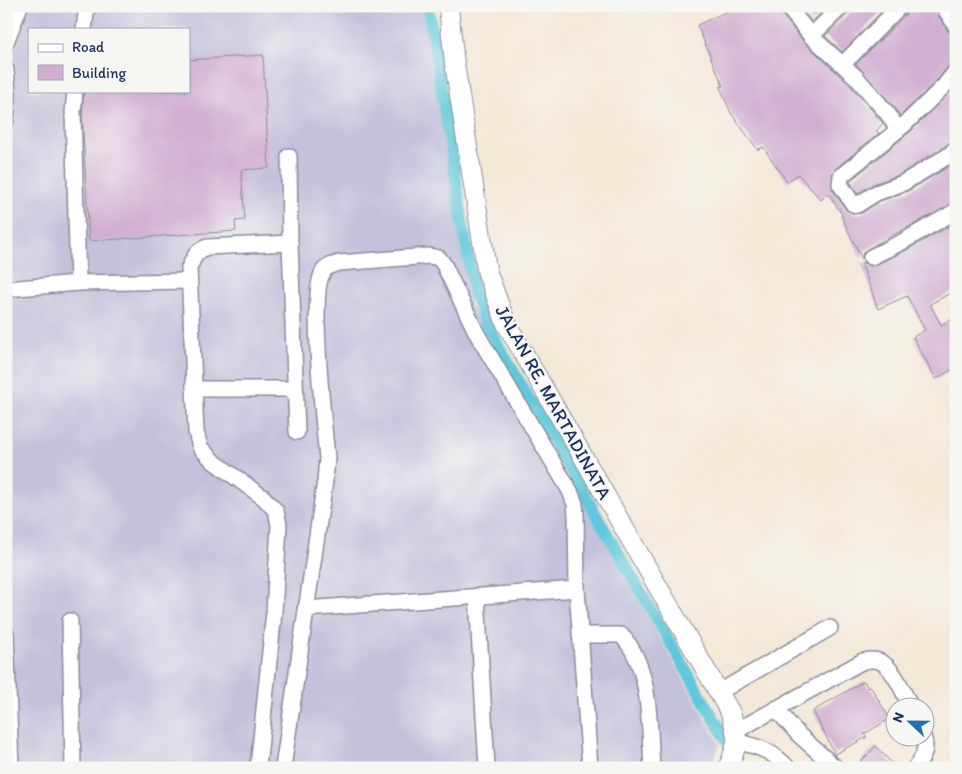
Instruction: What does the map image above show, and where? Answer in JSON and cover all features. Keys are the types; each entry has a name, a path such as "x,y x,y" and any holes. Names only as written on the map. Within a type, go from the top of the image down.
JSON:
{"main road":[{"name":"JALAN RE. MARTADINATA","path":"450,6 449,12 457,80 487,272 495,296 506,323 719,692 730,712 737,736"},
{"path":"728,768 737,736"}],"street":[{"path":"6,42 20,6"},
{"path":"84,28 88,6"},
{"path":"787,6 812,36 844,64 888,114 898,130"},
{"path":"812,36 842,6"},
{"path":"844,64 900,6"},
{"path":"950,6 947,12 956,26"},
{"path":"6,70 8,94 6,120"},
{"path":"956,71 945,85 898,130 841,176 840,184 854,205 857,205 876,193 903,183 948,156 956,149"},
{"path":"76,92 73,113 78,283"},
{"path":"289,156 290,243 297,432"},
{"path":"871,257 902,242 956,211"},
{"path":"258,768 274,612 279,525 276,511 264,498 212,461 200,447 196,432 189,281 190,268 198,250 207,247 290,243"},
{"path":"284,768 327,458 317,320 317,286 321,273 326,267 339,263 429,256 439,258 444,265 477,334 570,491 576,515 577,589 590,768"},
{"path":"6,289 78,283 189,281"},
{"path":"194,389 295,389"},
{"path":"305,608 577,589"},
{"path":"477,596 486,768"},
{"path":"70,621 73,768"},
{"path":"719,692 830,628"},
{"path":"6,634 11,768"},
{"path":"580,635 621,635 634,652 642,674 648,708 652,768"},
{"path":"788,768 770,752 737,736 776,709 863,661 880,661 888,667 906,696"},
{"path":"776,709 799,735 836,768"},
{"path":"915,768 923,758 924,746"}],"shaded area":[{"path":"6,6 426,6 470,304 720,744 711,768 6,768"}],"building":[{"path":"739,6 759,6 763,12 778,6 780,12 804,42 849,84 883,123 876,131 879,133 835,169 832,174 832,189 846,210 855,214 862,213 880,201 908,191 956,162 956,202 867,249 863,252 862,259 841,216 843,216 828,193 821,200 798,174 787,182 763,147 758,150 731,113 720,87 723,86 697,25"},
{"path":"799,6 828,6 812,22"},
{"path":"851,6 887,6 842,52 825,36 849,13"},
{"path":"909,6 939,6 939,17 948,31 956,35 956,62 949,65 938,79 900,116 856,64 907,13"},
{"path":"263,55 269,168 241,170 245,220 235,221 236,231 89,241 82,113 84,92 190,92 190,60"},
{"path":"954,88 956,90 956,140 899,175 873,184 857,194 850,181 910,132"},
{"path":"956,222 956,290 930,304 941,325 956,317 956,367 936,379 913,337 925,330 907,296 878,309 861,262 870,266 875,265 907,250"},
{"path":"864,681 868,688 870,686 884,709 884,722 864,734 867,737 835,754 813,711"},
{"path":"876,746 896,768 865,768 860,762"}],"waterway":[{"path":"428,6 474,293 486,324 730,746"}]}
